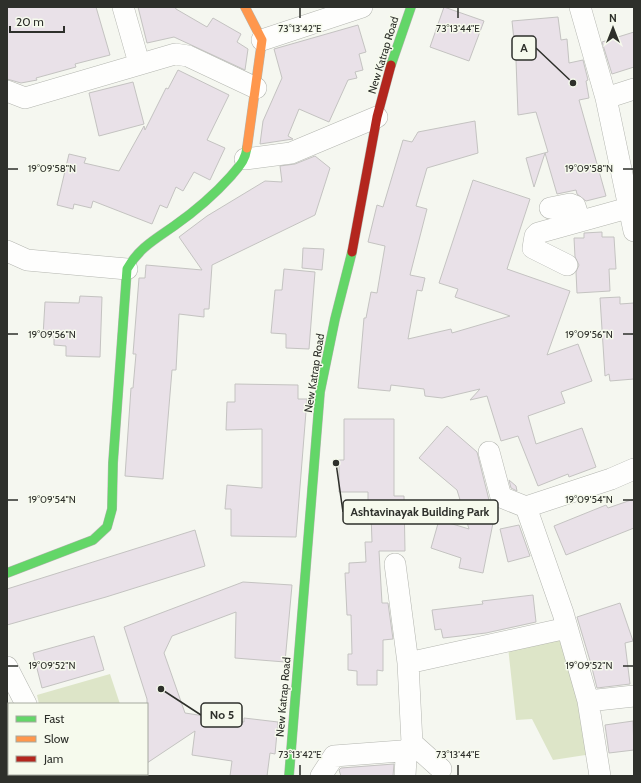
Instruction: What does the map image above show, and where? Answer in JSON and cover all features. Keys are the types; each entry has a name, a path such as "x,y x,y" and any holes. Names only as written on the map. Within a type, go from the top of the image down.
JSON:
{"street":[{"path":"123,7 139,64"},
{"path":"7,573 93,540 107,527 112,509 113,463 127,269 135,255 216,193 245,160 262,40 245,7"},
{"path":"262,40 362,7"},
{"name":"New Katrap Road","path":"289,776 320,392 335,319 352,253 377,117 392,60 411,7"},
{"path":"580,7 606,98 634,231"},
{"path":"7,91 25,98 175,54 188,56 256,88"},
{"path":"606,98 634,89"},
{"path":"245,160 291,153 377,117"},
{"path":"550,208 570,204 575,206 580,222"},
{"path":"567,265 533,248 535,236 538,233 628,208"},
{"path":"7,251 27,260 127,269"},
{"path":"489,452 501,497 526,507 634,470"},
{"path":"526,507 567,628 588,701 600,776"},
{"path":"396,564 408,663 412,743 441,769"},
{"path":"408,663 567,628"},
{"path":"7,666 26,703"},
{"path":"588,701 634,696"},
{"path":"321,776 334,756 401,751 406,758 405,776"}],"green space":[{"path":"564,635 592,754 553,760 532,719 516,720 508,647"},
{"path":"110,674 120,703 39,703 37,695"}],"building":[{"path":"7,7 96,7 110,55 75,64 76,67 36,78 37,80 21,83 7,79"},
{"path":"138,7 175,7 207,27 213,18 241,34 237,42 248,49 245,70 174,37 147,43"},
{"path":"444,7 484,21 469,61 430,47"},
{"path":"558,17 561,40 567,39 569,63 583,60 588,80 586,81 589,98 579,100 606,196 586,201 577,194 576,190 557,194 545,153 534,187 526,158 548,152 536,112 518,115 516,60 512,21"},
{"path":"358,25 366,52 359,54 363,70 355,72 357,78 348,80 329,122 299,109 288,136 293,139 260,144 263,121 282,78 274,49"},
{"path":"634,32 634,67 612,74 602,42"},
{"path":"178,70 229,95 207,140 225,148 210,180 194,172 183,191 176,187 167,208 160,205 152,224 93,201 91,208 74,204 73,209 57,205 69,154 86,158 84,163 119,171 144,126 145,130 166,88 168,89"},
{"path":"133,82 144,124 99,136 89,93"},
{"path":"475,121 478,153 427,168 416,206 427,209 410,275 425,278 422,291 417,290 408,339 451,329 452,333 510,316 455,297 458,289 439,283 473,180 530,199 507,269 570,291 547,355 578,344 592,381 561,392 565,403 528,416 536,444 582,428 596,467 569,477 568,474 538,486 518,436 501,441 487,396 470,400 480,389 442,398 425,396 424,389 391,385 390,391 358,388 364,318 366,318 371,292 377,293 385,246 368,242 377,205 383,207 403,140 412,142 418,132"},
{"path":"315,156 330,168 315,215 212,265 209,309 204,309 204,317 179,314 176,370 172,370 163,479 125,476 131,388 133,388 136,354 133,354 139,278 145,278 146,265 202,270 179,237 207,216 265,181 282,182 280,166 295,164"},
{"path":"602,232 602,237 614,237 616,269 609,269 610,291 577,293 576,272 579,265 575,257 574,238 584,238 584,233"},
{"path":"303,248 324,249 322,270 302,268"},
{"path":"284,269 315,272 309,349 286,348 286,334 271,333 275,290 282,290"},
{"path":"80,296 102,297 100,357 66,356 66,346 54,345 54,337 43,336 45,302 79,303"},
{"path":"620,297 620,304 634,303 634,379 610,381 609,374 605,376 600,298"},
{"path":"235,384 298,385 298,399 307,399 296,537 231,536 231,509 225,509 227,485 262,488 262,429 226,430 227,402 235,402"},
{"path":"344,419 394,419 394,496 404,496 405,551 379,551 382,603 388,603 393,639 383,640 383,671 377,670 377,685 357,685 357,671 348,670 348,654 352,654 351,615 347,615 345,573 349,573 349,563 366,562 365,542 372,542 371,514 368,514 368,492 339,492 339,460 344,460"},
{"path":"447,426 477,452 489,500 496,508 483,573 459,568 461,558 431,548 439,520 469,529 457,490 419,458"},
{"path":"509,480 516,486 517,491 511,488"},
{"path":"634,499 634,528 566,555 554,526 606,505 608,508"},
{"path":"519,525 530,556 508,562 500,529"},
{"path":"195,530 205,566 106,597 7,625 7,589"},
{"path":"243,582 292,585 285,662 235,658 236,612 172,636 164,653 185,713 244,722 244,718 278,722 275,754 270,753 267,776 230,776 232,761 192,755 195,731 148,762 148,703 124,627"},
{"path":"533,595 536,622 486,633 443,638 441,629 435,630 432,610 483,604 482,601"},
{"path":"620,603 633,641 625,643 630,684 597,688 577,617"},
{"path":"94,636 104,670 42,688 33,653"},
{"path":"633,721 634,750 609,753 605,725"},
{"path":"394,764 393,776 341,776 339,770 341,768"}],"traffic: fast":[{"path":"391,65 411,7"},
{"path":"7,573 93,540 107,527 112,509 113,463 127,269 142,250 189,215 218,190 242,163 247,148"},
{"path":"289,776 320,392 335,319 352,252"}],"traffic: slow":[{"path":"245,7 262,40 247,148"}],"traffic: jam":[{"path":"352,252 377,117 391,65"}],"place":[{"name":"A","path":"573,83"},
{"name":"Ashtavinayak Building Park","path":"336,463"},
{"name":"No 5","path":"161,689"}]}
